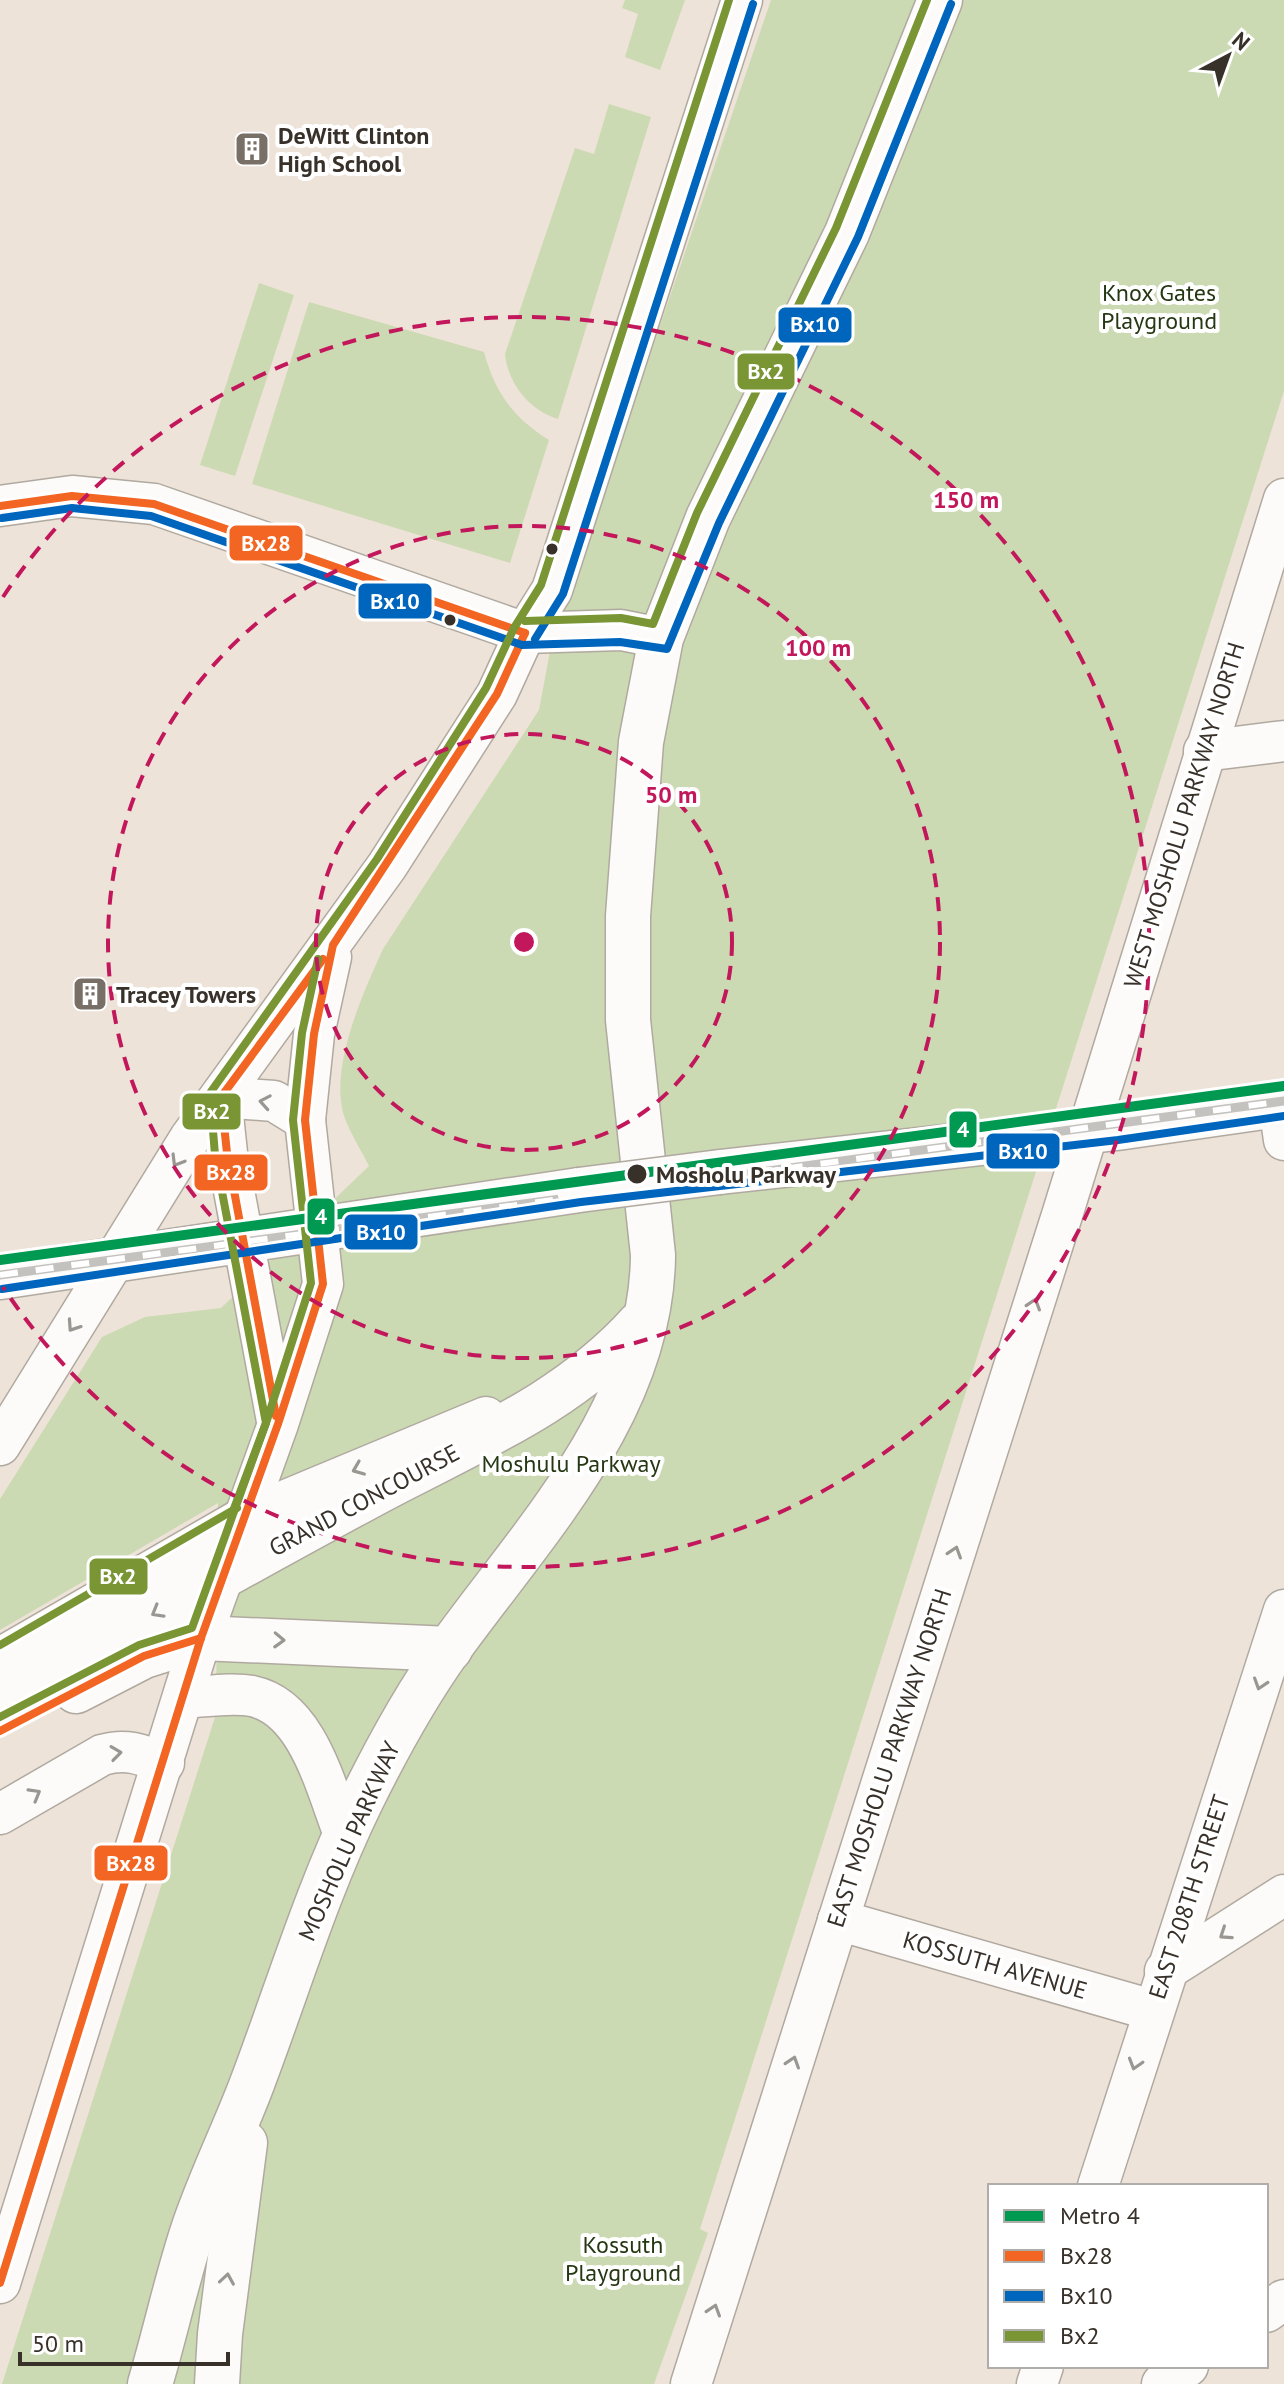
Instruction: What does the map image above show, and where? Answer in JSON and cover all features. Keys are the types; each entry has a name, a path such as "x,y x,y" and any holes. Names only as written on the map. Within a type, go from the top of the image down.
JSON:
{"main road":[{"name":"MOSHOLU PARKWAY","path":"150,2384 192,2232 345,1837 396,1734 450,1649 561,1498 602,1431 630,1370 647,1315 653,1255 632,1075 628,916 641,742 661,638 708,518 847,233 940,0"},
{"path":"0,1277 320,1232 579,1190 720,1172 1085,1131 1282,1116"},
{"name":"GRAND CONCOURSE","path":"0,1702 225,1574 513,1423 603,1363 647,1315"},
{"path":"0,1731 144,1656 201,1638 450,1649"},
{"name":"MOSHOLU PARKWAY","path":"217,2384 223,2309 253,2081"}],"street":[{"path":"0,1445 117,1262 190,1138 333,945 497,694 525,633 552,590 742,0"},
{"path":"0,506 72,496 154,504 525,633 621,630 661,638"},
{"name":"WEST MOSHOLU PARKWAY NORTH","path":"1085,1131 1284,499"},
{"path":"1204,751 1284,741"},
{"path":"0,2283 201,1638 278,1424 323,1284 320,1232 305,1120 314,1034 333,945"},
{"path":"221,1097 274,1101 305,1120"},
{"path":"221,1097 244,1243 278,1424"},
{"name":"EAST MOSHOLU PARKWAY NORTH","path":"691,2384 1063,1212 1085,1131"},
{"name":"GRAND CONCOURSE","path":"0,1658 243,1518 506,1408 562,1393"},
{"name":"EAST 208TH STREET","path":"1099,2184 1152,2010 1284,1610"},
{"path":"183,1698 249,1696 274,1705 285,1713 306,1743 345,1837"},
{"path":"0,1814 102,1755 118,1750 135,1752 164,1763"},
{"path":"1165,1971 1284,1895"},
{"name":"KOSSUTH AVENUE","path":"838,1920 1152,2010"},
{"path":"1162,2384 1185,2368"}],"green space":[{"path":"625,0 685,0 660,70 625,57 638,14 622,8"},
{"name":"Moshulu Parkway","path":"771,0 1284,0 1284,391 700,2229 708,2233 654,2384 2,2384 216,1714 218,1503 0,1630 0,1499 102,1337 145,1317 221,1308 369,1166 346,1122 341,1097 344,1053 350,1031 383,949 539,710 563,581 621,440"},
{"path":"609,104 651,117 558,419 538,410 522,395 511,376 505,354 575,148 594,154"},
{"path":"259,283 294,295 235,476 200,465"},
{"path":"309,302 484,352 488,367 507,403 549,440 510,563 252,484"}],"railway":[{"path":"0,1275 1284,1101"}],"metro line":[{"name":"4","path":"0,1260 1284,1086"}],"transit line":[{"name":"Bx2","path":"232,1514 266,1423 215,1155 210,1093 377,859 486,688 514,628 541,585 729,0"},
{"name":"Bx2","path":"525,621 621,618 653,624 697,513 836,228 927,0"},
{"name":"Bx10","path":"535,639 563,594 753,4"},
{"name":"Bx10","path":"2,518 72,508 151,516 522,645 620,642 667,649 719,523 858,237 951,4"},
{"name":"Bx28","path":"0,506 72,496 154,504 525,633"},
{"name":"Bx28","path":"0,2283 201,1638 278,1424 323,1284 305,1120 314,1034 333,945 497,694 525,633"},
{"name":"Bx2","path":"0,1717 139,1645 192,1628 267,1420 311,1283 293,1120 302,1033 318,959"},
{"name":"Bx28","path":"276,1416 227,1153 221,1097 323,959"},
{"name":"Bx10","path":"2,1289 581,1202 1118,1140 1284,1116"},
{"name":"Bx2","path":"0,1645 237,1508"},
{"name":"Bx28","path":"0,1731 144,1656 201,1638"}],"place":[{"name":"DeWitt Clinton High School","path":"252,149"},
{"name":"Tracey Towers","path":"90,994"},
{"name":"Mosholu Parkway","path":"637,1174"}],"park label":[{"name":"Knox Gates Playground","path":"1159,306"},
{"name":"Kossuth Playground","path":"623,2258"}]}
